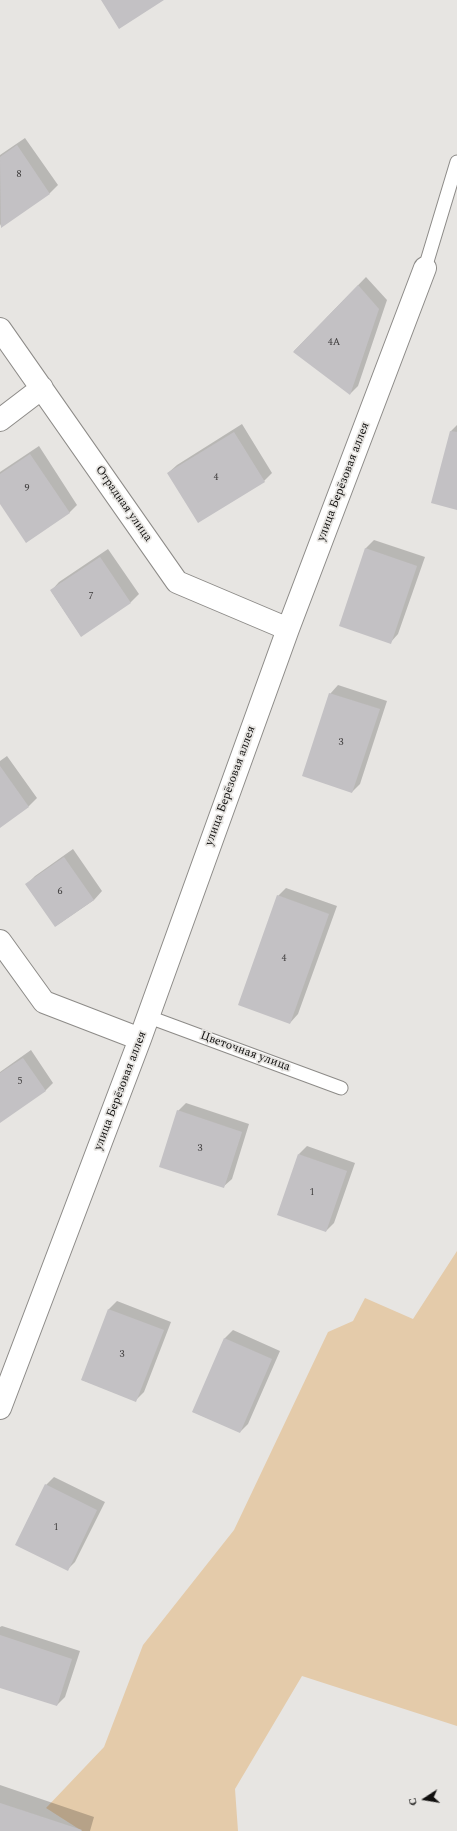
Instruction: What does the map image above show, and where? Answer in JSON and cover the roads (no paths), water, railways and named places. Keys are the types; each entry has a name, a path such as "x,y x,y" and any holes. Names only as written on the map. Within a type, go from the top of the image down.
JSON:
{"street":[{"name":"улица Берёзовая аллея","path":"0,1408 140,1039 288,629 425,268"},
{"name":"Отрадная улица","path":"0,329 178,582 288,629"},
{"path":"0,420 42,388"},
{"path":"0,941 44,1002 140,1039"}],"lane":[{"name":"улица Берёзовая аллея","path":"425,268 457,162"},
{"name":"Цветочная улица","path":"148,1017 341,1088"}]}
